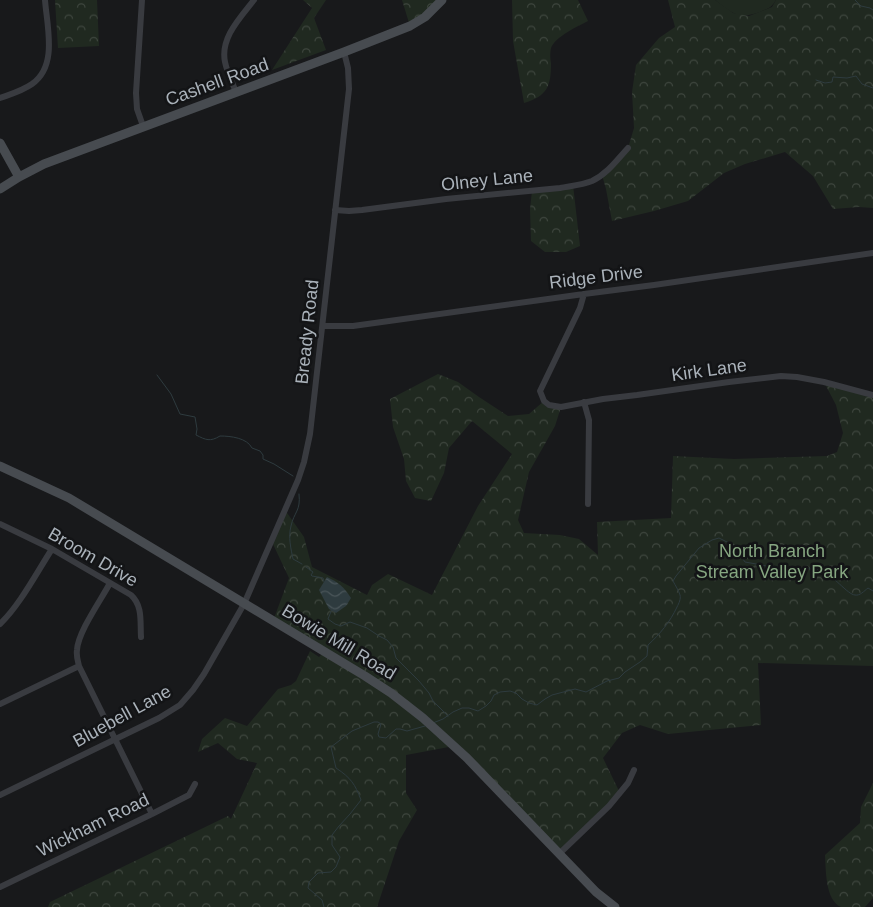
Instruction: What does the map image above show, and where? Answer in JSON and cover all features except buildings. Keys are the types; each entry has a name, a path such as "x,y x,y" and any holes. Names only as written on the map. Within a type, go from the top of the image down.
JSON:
{"street":[{"path":"0,98 33,84 43,74 47,65 49,51 45,0"},
{"path":"142,0 136,93 137,109 143,126"},
{"path":"236,92 225,63 226,42 236,23 254,0"},
{"name":"Cashell Road","path":"0,189 44,164 410,26 425,17 442,0"},
{"name":"Bready Road","path":"244,604 298,480 310,434 349,89 348,68 344,52"},
{"path":"0,143 19,177"},
{"name":"Olney Lane","path":"335,210 362,210 560,188 591,181 602,175 628,148"},
{"name":"Ridge Drive","path":"323,326 353,326 873,253"},
{"name":"Kirk Lane","path":"584,294 580,308 540,391 544,400 549,405 561,407 584,402 781,376 824,382 873,395"},
{"path":"584,402 589,420 588,504"},
{"name":"Bowie Mill Road","path":"0,466 69,498 391,693 434,727 467,758 596,892 615,907"},
{"name":"Broom Drive","path":"0,524 52,549 131,595 138,602 140,610 141,637"},
{"path":"0,624 7,618 52,549"},
{"path":"110,583 81,634 77,655 79,666 152,814"},
{"name":"Bluebell Lane","path":"0,795 159,718 180,705 203,676 244,604"},
{"path":"0,704 79,666"},
{"path":"560,853 618,795 628,783 634,770"},
{"name":"Wickham Road","path":"0,887 189,795 195,784"}],"green space":[{"path":"55,0 97,0 99,46 58,48"},
{"path":"303,0 326,0 314,18 326,50 272,70 312,8"},
{"path":"402,0 442,0 410,26"},
{"path":"512,0 578,0 588,21 567,32 553,44 550,51 549,84 543,94 524,103 513,41"},
{"path":"668,0 715,0 733,13 749,16 772,7 776,0 873,0 873,208 833,209 813,176 785,152 745,164 724,173 688,201 612,221 602,175 628,148 634,128 632,92 636,65 659,38 675,27"},
{"path":"715,0 776,0 768,9 741,15 731,12"},
{"path":"573,185 580,246 566,252 545,252 531,241 530,209 532,191"},
{"name":"North Branch Stream Valley Park","path":"438,374 458,382 508,416 529,414 544,401 561,407 555,426 529,472 518,520 524,533 560,535 579,539 598,555 597,522 671,518 673,456 734,459 827,456 837,452 843,433 836,405 824,382 873,395 873,666 758,663 761,725 668,734 640,725 622,733 603,758 620,793 560,853 454,746 406,755 406,793 417,810 399,841 377,907 48,907 50,902 228,816 231,819 257,763 237,759 218,743 198,752 202,739 225,718 247,726 278,689 291,685 296,681 310,651 319,657 324,652 273,621 289,578 272,542 285,510 304,537 312,567 367,595 372,585 388,574 432,595 478,506 512,454 472,421 449,448 444,473 431,501 415,498 406,481 404,459 393,427 390,399"},
{"path":"873,783 873,898 865,907 841,907 832,898 829,891 825,855 860,823 861,807"}],"water":[{"path":"327,577 340,585 351,598 346,606 336,613 329,609 319,590"}],"waterway":[{"path":"855,0 861,6 873,10"},
{"path":"816,80 825,83 832,82 833,77 847,78 856,76 862,84 873,88"},
{"path":"157,375 171,394 180,414 195,417 196,435 208,440 220,436 243,440 252,448 260,451 263,459 293,476"},
{"path":"299,494 299,504 292,521 290,539 293,559 302,564"},
{"path":"433,723 462,708 478,711 486,706 494,695 500,692 510,691 516,693 522,699 537,705 552,695 575,689 586,692 607,681 619,678 647,656 648,645 668,623 680,601 679,593 673,581 699,548 712,540 719,538 733,545 745,562 790,569 821,570 852,594 859,595 868,588 873,591"},
{"path":"306,567 313,572 312,576 323,578 324,582"},
{"path":"332,609 328,619 335,624 341,626 350,622 367,628 387,640 393,647 396,658 419,681 433,701 448,716"},
{"path":"324,907 322,900 308,888 309,882 318,873 331,872 336,867 340,857 332,845 332,835 361,800 352,782 336,768 331,747 352,731 374,722 381,724 379,737 386,738 396,729 407,731 425,726"}]}
